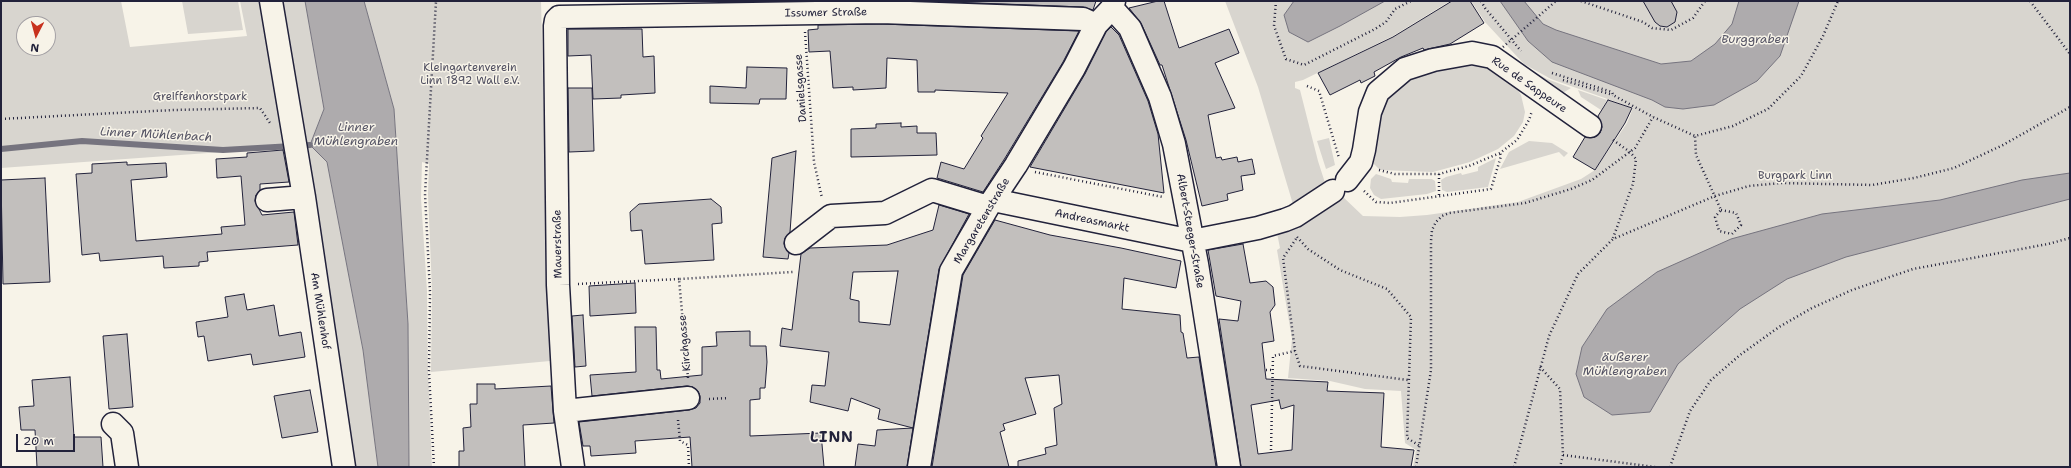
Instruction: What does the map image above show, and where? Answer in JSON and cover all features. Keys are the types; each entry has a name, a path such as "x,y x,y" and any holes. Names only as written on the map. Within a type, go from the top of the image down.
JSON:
{"street":[{"name":"Am Mühlenhof","path":"272,1 296,145 344,467"},
{"name":"Margaretenstraße","path":"919,467 951,271 1074,68 1096,25 1113,4"},
{"name":"Albert-Steeger-Straße","path":"1113,4 1130,28 1160,97 1174,144 1192,242 1229,467"},
{"name":"Issumer Straße","path":"556,20 565,15 804,14 881,12 1083,19 1096,25"},
{"name":"Mauerstraße","path":"556,20 558,285 565,411 572,467"},
{"name":"Rue de Sappeure","path":"1345,180 1364,150 1370,112 1378,92 1405,69 1433,60 1472,53 1492,57 1542,81 1590,126"},
{"path":"1192,242 1258,228 1292,224 1345,180"},
{"name":"Andreasmarkt","path":"831,216 885,213 932,190 1192,242"},
{"path":"268,200 304,197"},
{"path":"796,243 831,216"},
{"path":"565,411 683,405"},
{"path":"113,424 122,433 127,467"}],"path":[{"path":"434,467 429,372 430,292 425,194 436,1"},
{"path":"1276,1 1274,26 1281,48 1286,59 1304,65 1375,29 1386,22 1395,9 1411,1"},
{"path":"1481,1 1485,8 1523,52"},
{"path":"1503,47 1556,1"},
{"path":"1581,1 1642,22 1652,28 1671,30 1693,18 1705,1"},
{"path":"1567,81 1613,95 1653,117 1695,136 1733,126 1768,109 1801,76 1824,36 1838,1"},
{"path":"2030,1 2070,54"},
{"name":"Danielsgasse","path":"804,14 814,162 822,200 831,216"},
{"path":"1345,180 1370,167 1395,174 1438,174 1468,166 1500,153 1517,140 1529,120 1542,81 1612,92 1613,95"},
{"path":"1307,86 1319,91 1345,180 1376,202 1439,197 1491,189 1501,156 1500,153"},
{"path":"1514,467 1549,336 1578,274 1613,239 1715,196 1749,186 1781,183 1872,185 1914,178 1954,168 2003,145 2070,107"},
{"path":"1,119 173,110 260,108 267,120 276,130 285,134 296,145"},
{"path":"1416,467 1431,370 1432,230 1442,216 1449,213 1524,203 1571,189 1592,180 1630,152 1653,117"},
{"path":"1695,136 1696,155 1721,210"},
{"path":"1613,140 1630,152 1636,159 1633,184 1613,239"},
{"path":"1016,165 1027,170 1166,198 1183,196"},
{"path":"1438,174 1439,197"},
{"path":"1721,210 1736,213 1741,225 1732,234 1719,231 1715,217 1721,210"},
{"path":"1292,224 1308,249 1340,270 1387,289 1411,317 1408,380 1408,438 1420,446"},
{"path":"1292,224 1283,258 1295,351 1300,366 1408,380"},
{"path":"1670,467 1690,411 1712,380 1760,341 1812,308 1852,290 1913,269 2048,244 2070,238"},
{"path":"558,285 793,272"},
{"name":"Kirchgasse","path":"679,279 690,393 683,405 680,440 688,445 689,467"},
{"path":"1271,450 1273,356 1295,351"},
{"path":"1540,367 1560,389 1564,455 1560,467"},
{"path":"1266,370 1273,370"},
{"path":"1564,455 1656,467"}],"green space":[{"name":"Greiffenhorstpark","path":"1,1 121,1 130,47 247,36 240,1 305,1 324,109 310,145 327,162 363,350 378,467 349,467 291,147 1,168"},
{"path":"182,1 238,1 243,30 188,34"},
{"name":"Kleingartenverein Linn 1892 Wall e.V.","path":"364,1 541,1 550,361 431,372 432,290 428,194 429,164 422,162 421,198 427,291 428,374 432,467 409,467 408,324 394,109"},
{"path":"1225,1 1450,1 1393,36 1303,80 1295,82 1295,88 1300,90 1318,161 1327,189 1295,211 1258,87"},
{"name":"Burgpark Linn","path":"1471,1 2070,1 2070,467 1413,467 1416,450 1405,443 1401,391 1365,389 1330,381 1288,378 1292,339 1277,250 1280,248 1277,233 1341,195 1363,216 1400,217 1427,215 1518,202 1581,179 1595,170 1627,123 1633,108 1551,79 1524,64 1485,22"},
{"path":"1506,51 1524,66 1547,79 1571,88 1561,94 1506,56"},
{"path":"1474,63 1490,68 1513,82 1521,95 1525,112 1523,122 1514,136 1498,149 1470,162 1433,172 1380,170 1369,156 1374,115 1395,87 1429,68"},
{"path":"1578,90 1607,100 1601,110 1581,97"},
{"path":"1329,138 1335,165 1326,169 1317,141"},
{"path":"1529,141 1552,143 1568,153 1564,157 1559,152 1500,169 1509,152"},
{"path":"1496,158 1488,187 1447,192 1442,190 1441,180 1446,177 1478,171 1478,167"},
{"path":"1376,174 1391,179 1392,182 1408,183 1409,179 1432,179 1435,181 1436,191 1427,194 1381,199 1374,195 1370,188 1371,179"}],"water":[{"name":"Linner Mühlengraben","path":"305,1 364,1 394,109 408,324 409,467 378,467 363,350 327,162 310,145 324,109"},
{"path":"1294,1 1385,1 1308,42 1289,32 1284,15"},
{"name":"Burggraben","path":"1500,1 1524,1 1543,24 1556,30 1661,64 1691,61 1715,44 1732,24 1739,1 1799,1 1780,56 1757,81 1714,105 1683,109 1665,107 1652,100 1552,62 1528,41"},
{"name":"äußerer Mühlengraben","path":"2070,173 2070,199 1846,257 1787,279 1740,309 1678,364 1650,412 1612,415 1584,397 1576,374 1582,347 1607,309 1657,272 1731,239 1822,214 1940,200 2022,180"}],"building":[{"path":"924,1 1096,1 1093,10 1083,7"},
{"path":"1164,1 1179,48 1229,29 1239,53 1215,63 1235,108 1208,115 1216,158 1221,157 1222,160 1237,157 1238,162 1252,159 1255,174 1241,176 1243,190 1227,194 1228,200 1202,206 1186,140 1162,65 1160,65 1141,23 1129,8"},
{"path":"1452,1 1470,1 1484,23 1450,44 1424,50 1423,48 1401,57 1374,72 1375,76 1361,83 1360,80 1330,95 1318,73 1393,37"},
{"path":"1643,1 1671,1 1677,12 1675,22 1667,27 1660,26 1655,22"},
{"path":"881,24 1079,31 1063,62 983,192 937,178 941,162 964,169 983,138 981,136 1008,93 935,90 935,92 918,92 917,60 887,58 886,88 853,90 853,87 833,88 830,51 809,52 808,30 818,29 818,25"},
{"path":"1111,27 1119,35 1148,101 1158,134 1164,193 1030,167 1085,74 1106,32"},
{"path":"568,29 642,29 643,57 654,56 655,93 621,95 621,98 593,99 591,55 568,56"},
{"path":"747,67 787,68 786,99 760,99 759,104 710,103 710,86 746,88"},
{"path":"568,88 592,88 594,151 569,152"},
{"path":"1608,100 1632,108 1625,123 1595,170 1573,157 1585,137 1595,137 1600,133 1602,127 1598,116"},
{"path":"901,123 901,127 917,126 917,133 936,133 937,155 851,157 851,129 876,128 876,124"},
{"path":"283,150 289,182 260,184 260,190 256,195 255,201 262,215 294,212 298,245 207,252 208,261 199,262 199,266 164,268 163,256 100,261 99,253 82,255 76,174 92,173 92,164 127,162 127,165 166,163 167,177 131,180 136,241 222,234 221,227 245,225 241,176 217,178 216,159 247,157 247,153"},
{"path":"796,151 790,232 785,238 784,244 789,253 788,259 763,257 772,158"},
{"path":"45,178 50,282 3,284 1,180"},
{"path":"711,199 721,207 722,223 712,224 714,260 645,264 642,230 631,231 630,212 639,204"},
{"path":"939,205 969,214 939,269 913,428 878,419 880,409 851,398 848,411 810,402 812,385 825,386 829,352 780,346 782,328 792,330 801,254 810,248 887,245 933,230","holes":["898,271 890,325 859,322 859,301 850,299 853,272"]},
{"path":"995,220 1050,235 1181,261 1176,288 1124,278 1122,309 1180,315 1181,332 1183,333 1187,358 1199,357 1216,467 1018,467 1018,461 1046,454 1045,448 1057,445 1054,408 1062,404 1059,375 1025,378 1036,414 1003,424 1005,430 1000,432 1009,467 932,467 963,275"},
{"path":"1243,244 1250,283 1266,281 1273,287 1275,305 1270,312 1274,341 1262,343 1266,379 1328,382 1327,391 1384,393 1381,447 1414,450 1411,467 1241,467 1219,319 1238,321 1241,301 1216,296 1208,250","holes":["1279,400 1281,409 1294,405 1292,450 1258,454 1251,405"]},
{"path":"635,283 636,313 590,316 589,286"},
{"path":"244,294 247,310 274,305 279,336 301,332 305,357 253,365 251,354 208,361 204,336 198,337 196,322 228,317 225,297"},
{"path":"583,315 586,366 575,367 572,316"},
{"path":"635,327 656,327 657,370 660,370 661,379 702,375 702,347 717,346 716,332 750,331 750,346 766,346 767,362 765,388 760,388 760,399 750,400 750,436 821,433 824,467 692,467 690,437 635,441 636,453 591,456 590,446 583,446 579,422 689,410 696,408 700,403 698,391 693,387 687,386 592,396 590,375 636,372"},
{"path":"127,334 133,407 109,409 103,336"},
{"path":"70,377 74,437 101,437 103,467 37,467 35,430 21,430 19,407 34,406 32,380"},
{"path":"477,384 495,384 495,389 551,386 554,423 523,425 525,467 459,467 459,451 464,451 463,428 471,427 470,404 477,404"},
{"path":"310,390 318,432 282,438 274,396"},
{"path":"913,428 907,467 855,467 858,444 875,446 877,430"}],"waterway":[{"name":"Linner Mühlenbach","path":"1,149 82,141 223,150 310,145"}],"district":[{"name":"LINN","path":"832,438"}]}
